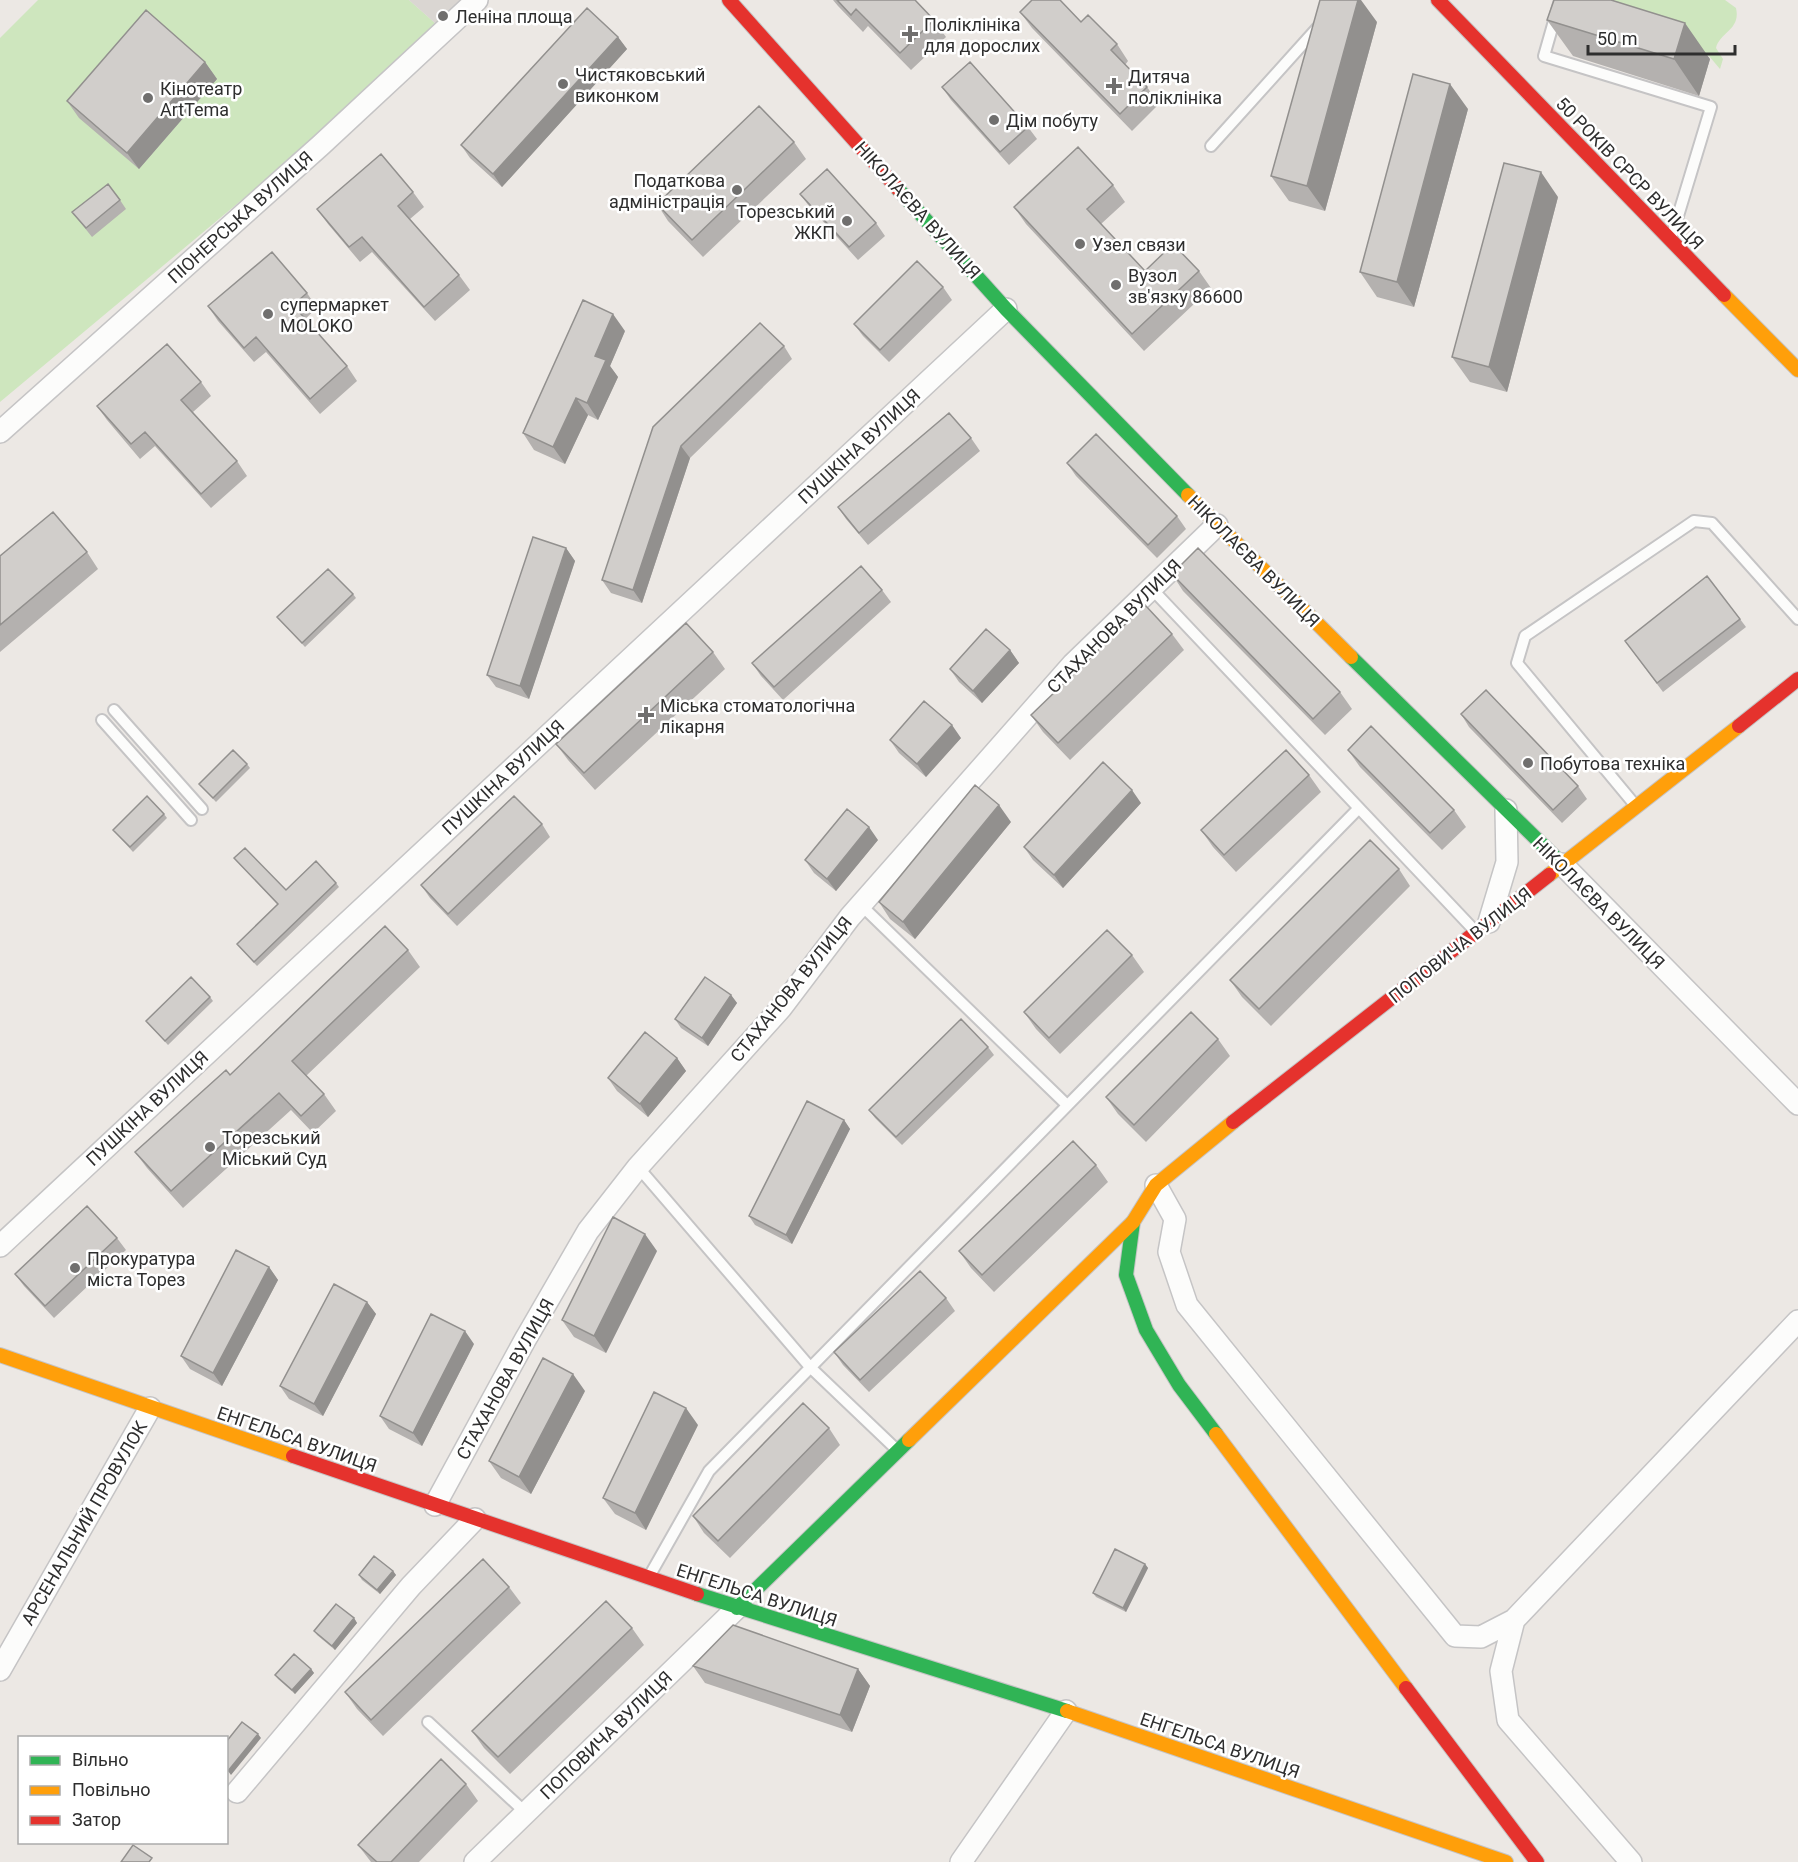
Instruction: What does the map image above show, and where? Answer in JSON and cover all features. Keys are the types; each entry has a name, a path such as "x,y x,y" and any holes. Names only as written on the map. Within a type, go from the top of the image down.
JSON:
{"street":[{"name":"ПІОНЕРСЬКА ВУЛИЦЯ","path":"0,432 321,145 477,0"},
{"name":"НІКОЛАЄВА ВУЛИЦЯ","path":"729,0 1006,309 1217,525 1562,864 1798,1104"},
{"name":"50 РОКІВ СРСР ВУЛИЦЯ","path":"1438,0 1798,370"},
{"name":"ПУШКІНА ВУЛИЦЯ","path":"0,1245 1006,309"},
{"name":"СТАХАНОВА ВУЛИЦЯ","path":"435,1505 525,1340 588,1232 638,1167 781,1008 861,905 1073,664 1217,525"},
{"name":"ПОПОВИЧА ВУЛИЦЯ","path":"1133,1222 1156,1185 1203,1146 1637,807 1798,678"},
{"path":"1483,927 1507,862 1506,810"},
{"path":"1156,1185 1175,1219 1169,1252 1187,1305 1455,1636 1481,1637 1514,1620 1798,1321"},
{"path":"737,1608 1133,1222"},
{"path":"1133,1222 1126,1275 1146,1330 1179,1385 1537,1862"},
{"name":"ЕНГЕЛЬСА ВУЛИЦЯ","path":"0,1355 737,1608 1066,1711 1506,1862"},
{"name":"АРСЕНАЛЬНИЙ ПРОВУЛОК","path":"0,1670 150,1408"},
{"path":"237,1792 411,1586 475,1519"},
{"name":"ПОПОВИЧА ВУЛИЦЯ","path":"475,1862 737,1608"},
{"path":"1514,1620 1501,1671 1508,1720 1631,1862"},
{"path":"961,1862 1066,1711"}],"lane":[{"path":"1560,0 1544,57 1711,107 1671,242"},
{"path":"1211,146 1328,17"},
{"path":"1637,807 1517,663 1526,636 1694,521 1712,523 1798,619"},
{"path":"1151,588 1359,808 1483,927"},
{"path":"114,710 201,809"},
{"path":"102,720 191,820"},
{"path":"648,1578 709,1471 1359,808"},
{"path":"861,905 1067,1105"},
{"path":"638,1167 810,1367 898,1451"},
{"path":"428,1722 526,1813"}],"green space":[{"path":"38,0 409,0 444,31 0,402 0,38"},
{"path":"1602,0 1725,0 1736,8 1737,15 1733,26 1716,48 1723,59 1720,69 1709,56"}],"shaded area":[{"name":"Леніна площа","path":"409,0 477,0 444,31"}],"building":[{"name":"Поліклініка для дорослих","path":"837,0 915,0 934,20 900,53 856,9 851,15"},
{"name":"Дитяча поліклініка","path":"1032,0 1060,0 1081,22 1088,15 1117,44 1111,50 1147,87 1120,114 1020,12"},
{"path":"1320,0 1358,0 1307,186 1271,176"},
{"path":"1554,0 1611,0 1685,23 1674,59 1547,20"},
{"path":"587,8 618,37 493,174 461,145"},
{"name":"Кінотеатр ArtTema","path":"146,10 205,62 127,153 67,101"},
{"name":"Дім побуту","path":"970,62 1028,127 1000,152 942,87"},
{"path":"1413,74 1450,84 1397,282 1360,272"},
{"path":"759,106 794,142 692,240 657,204"},
{"name":"Узел связи","path":"1078,147 1113,185 1087,209 1145,271 1173,244 1199,271 1132,334 1014,207"},
{"path":"381,154 413,192 398,206 459,275 424,307 362,237 349,247 317,209"},
{"path":"1504,163 1541,172 1489,367 1452,357"},
{"name":"Торезський ЖКП","path":"827,169 876,223 849,247 800,194"},
{"path":"108,184 120,200 86,228 72,212"},
{"path":"272,252 307,293 293,305 347,366 310,399 256,337 244,348 208,306"},
{"path":"917,261 943,287 880,350 854,324"},
{"path":"583,300 613,314 595,356 606,360 587,403 576,398 553,447 523,433"},
{"path":"760,323 784,346 681,446 633,590 602,580 653,427"},
{"path":"167,344 201,382 181,400 237,461 201,494 145,432 131,444 97,406"},
{"path":"949,413 971,438 859,533 838,507"},
{"path":"1096,434 1177,516 1148,545 1067,463"},
{"path":"53,512 87,552 0,625 0,556"},
{"path":"533,537 566,548 520,686 487,675"},
{"path":"1198,548 1340,692 1313,719 1172,574"},
{"path":"861,566 882,590 774,687 752,663"},
{"path":"328,569 353,594 302,643 277,617"},
{"path":"1707,576 1740,619 1657,683 1625,641"},
{"path":"1145,605 1172,634 1058,743 1031,715"},
{"path":"686,623 713,652 584,773 556,744"},
{"path":"986,629 1010,650 973,691 950,669"},
{"name":"Побутова техніка","path":"1486,690 1578,786 1553,810 1461,714"},
{"path":"924,701 952,725 917,764 890,740"},
{"path":"1371,726 1454,810 1430,833 1348,750"},
{"path":"233,750 247,764 213,798 199,784"},
{"path":"1286,750 1309,775 1224,855 1201,830"},
{"path":"1103,762 1132,790 1054,875 1024,847"},
{"path":"975,785 999,805 903,922 879,902"},
{"path":"147,796 164,814 130,847 113,830"},
{"path":"514,796 542,824 448,914 421,885"},
{"path":"847,809 869,827 827,879 805,860"},
{"path":"1370,840 1399,869 1259,1009 1230,980"},
{"path":"245,848 286,890 316,861 336,883 254,962 237,944 278,904 234,858"},
{"path":"385,926 408,950 292,1061 324,1094 301,1116 279,1093 171,1191 135,1152 226,1070 230,1075"},
{"path":"1107,930 1132,955 1049,1038 1024,1012"},
{"path":"191,977 210,997 165,1041 146,1021"},
{"path":"705,977 731,995 702,1038 675,1019"},
{"path":"1191,1012 1218,1039 1134,1125 1106,1097"},
{"path":"961,1019 988,1047 896,1137 869,1110"},
{"path":"645,1032 677,1058 640,1104 608,1078"},
{"path":"807,1101 844,1120 786,1235 749,1216"},
{"path":"1073,1141 1096,1165 982,1275 959,1251"},
{"name":"Прокуратура міста Торез","path":"87,1206 117,1238 45,1306 15,1274"},
{"path":"613,1217 645,1234 594,1336 562,1320"},
{"path":"236,1250 269,1267 213,1373 181,1356"},
{"path":"920,1271 946,1298 860,1380 834,1352"},
{"path":"334,1284 367,1302 314,1404 280,1386"},
{"path":"431,1314 465,1331 413,1433 380,1416"},
{"path":"543,1358 573,1374 519,1477 489,1461"},
{"path":"654,1392 686,1408 635,1513 603,1498"},
{"path":"803,1403 829,1428 718,1541 693,1516"},
{"path":"1115,1549 1145,1564 1123,1608 1093,1593"},
{"path":"374,1556 393,1571 377,1590 359,1575"},
{"path":"483,1559 509,1587 371,1720 345,1692"},
{"path":"606,1601 632,1628 498,1757 472,1731"},
{"path":"336,1604 354,1618 332,1646 314,1631"},
{"path":"733,1625 858,1669 840,1715 693,1666"},
{"path":"294,1654 311,1669 292,1690 275,1675"},
{"path":"242,1722 258,1734 228,1771 228,1740"},
{"path":"441,1759 466,1784 391,1862 377,1862 358,1845"},
{"path":"133,1845 152,1858 149,1862 121,1862"}],"traffic: fast":[{"path":"898,189 1006,309 1188,495"},
{"path":"1351,657 1562,864"},
{"path":"1133,1222 1126,1275 1146,1330 1179,1385 1216,1434"},
{"path":"737,1608 909,1440"},
{"path":"697,1594 1067,1711"}],"traffic: slow":[{"path":"1724,295 1798,370"},
{"path":"1188,495 1351,657"},
{"path":"1549,875 1739,726"},
{"path":"909,1440 1133,1222 1156,1185 1233,1122"},
{"path":"0,1355 293,1456"},
{"path":"1216,1434 1406,1688"},
{"path":"1067,1711 1506,1862"}],"traffic: jam":[{"path":"729,0 898,189"},
{"path":"1438,0 1724,295"},
{"path":"1739,726 1798,679"},
{"path":"1233,1122 1549,875"},
{"path":"293,1456 697,1594"},
{"path":"1406,1688 1537,1862"}],"place":[{"name":"Леніна площа","path":"443,16"},
{"name":"Поліклініка для дорослих","path":"910,34"},
{"name":"Чистяковський виконком","path":"563,84"},
{"name":"Дитяча поліклініка","path":"1114,86"},
{"name":"Кінотеатр ArtTema","path":"148,98"},
{"name":"Дім побуту","path":"994,120"},
{"name":"Податкова адміністрація","path":"737,190"},
{"name":"Торезський ЖКП","path":"847,221"},
{"name":"Узел связи","path":"1080,244"},
{"name":"Вузол зв'язку 86600","path":"1116,285"},
{"name":"супермаркет MOLOKO","path":"268,314"},
{"name":"Міська стоматологічна лікарня","path":"646,715"},
{"name":"Побутова техніка","path":"1528,763"},
{"name":"Торезський Міський Суд","path":"210,1147"},
{"name":"Прокуратура міста Торез","path":"75,1268"}]}
